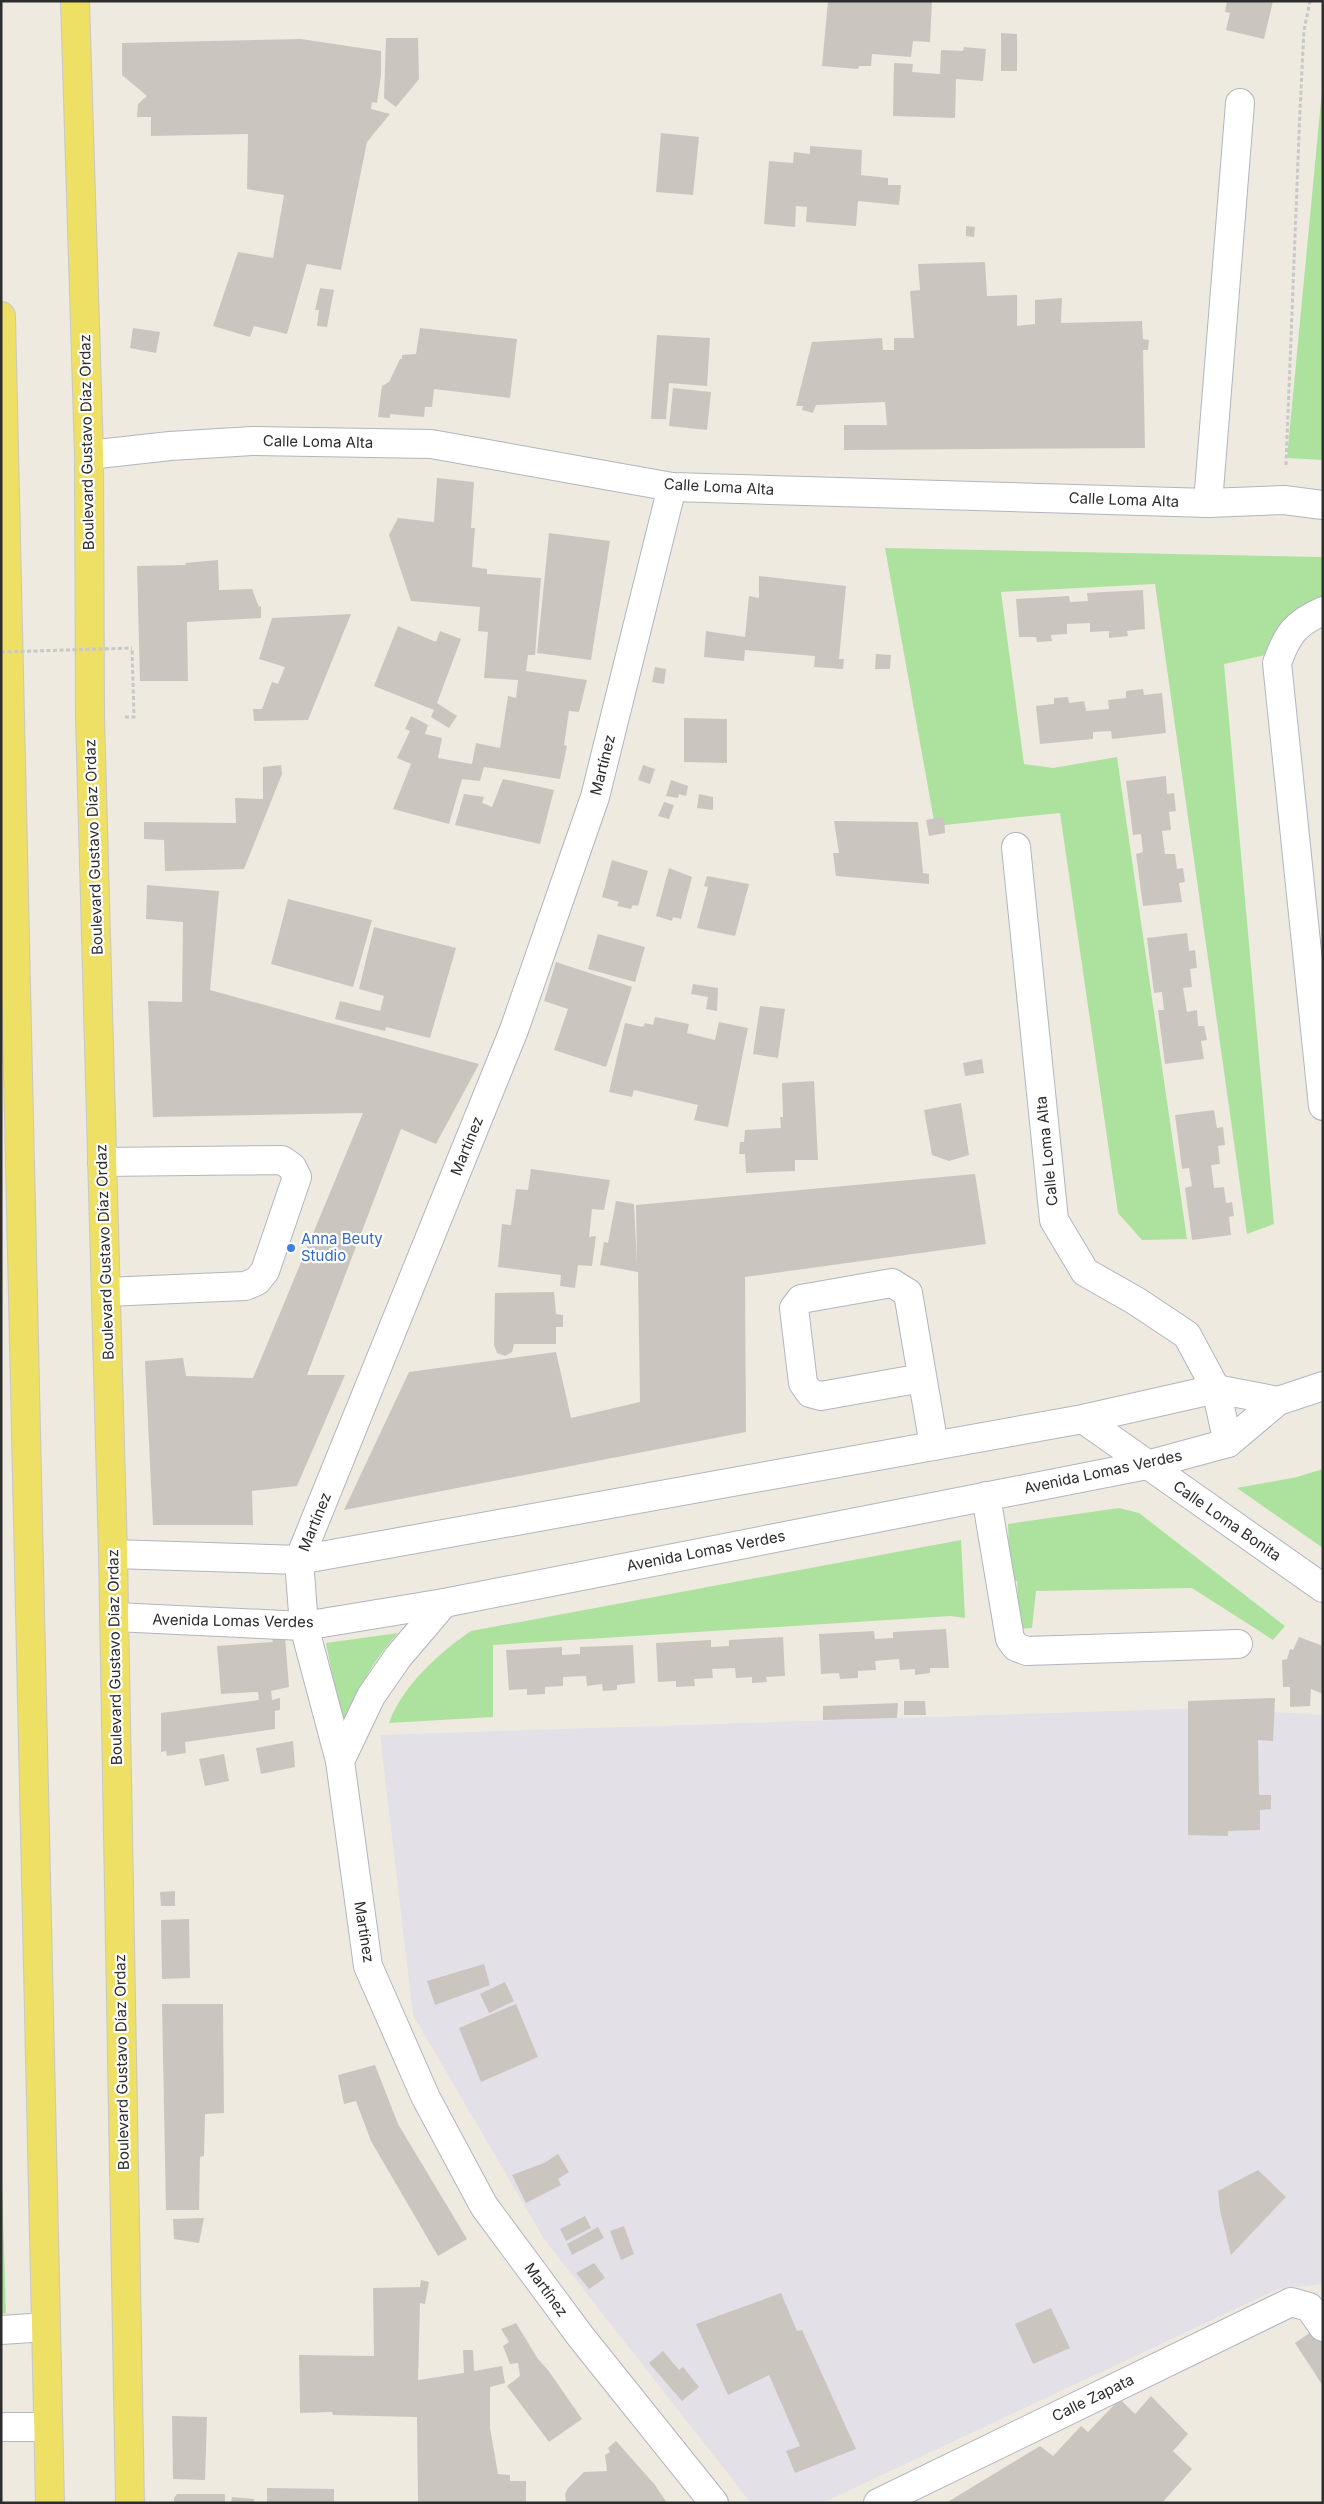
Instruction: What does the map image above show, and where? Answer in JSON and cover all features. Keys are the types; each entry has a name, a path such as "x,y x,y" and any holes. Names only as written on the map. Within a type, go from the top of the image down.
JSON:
{"main road":[{"name":"Boulevard Gustavo Díaz Ordaz","path":"75,1 89,455 90,718 115,1617 130,2503"},
{"path":"1,316 50,2503"}],"street":[{"path":"1208,503 1240,103"},
{"name":"Calle Loma Alta","path":"89,455 170,446 252,441 432,444 672,487 1208,503 1284,500 1323,505"},
{"name":"Martínez","path":"672,487 596,797 514,1030 299,1560 304,1626 340,1761 368,1966 426,2098 484,2206 581,2337 714,2503"},
{"path":"1323,611 1298,624 1285,640 1277,662 1323,1106"},
{"name":"Calle Loma Alta","path":"1016,847 1054,1220 1085,1272 1187,1335 1216,1389 1228,1443"},
{"path":"102,1162 282,1160 292,1167 297,1177 264,1271 257,1281 245,1286 106,1292"},
{"path":"922,1378 821,1396 810,1393 802,1383 794,1308 802,1300 892,1283 908,1293 934,1446"},
{"name":"Avenida Lomas Verdes","path":"115,1617 304,1626 444,1603 1147,1465 1228,1443 1278,1401 1323,1386"},
{"name":"Avenida Lomas Verdes","path":"113,1554 299,1560 1083,1419 1216,1389 1278,1401"},
{"name":"Calle Loma Bonita","path":"1083,1419 1323,1588"},
{"path":"986,1496 1010,1639 1016,1647 1027,1651 1238,1644"},
{"path":"340,1761 371,1696 398,1657 444,1603"},
{"name":"Calle Zapata","path":"878,2503 1291,2302 1316,2317"},
{"path":"1,2330 46,2327"},
{"path":"1,2427 48,2427"}],"path":[{"path":"1284,500 1304,30 1310,1"},
{"path":"1,652 132,648 134,717"}],"shaded area":[{"path":"1207,1708 1323,1715 1323,2284 1278,2289 822,2503 751,2503 544,2239 413,2015 380,1735"}],"green space":[{"path":"1323,80 1323,460 1287,458"},
{"path":"885,548 1323,557 1323,601 1280,652 1224,664 1274,1224 1247,1234 1155,584 1001,592 1024,764 1053,768 1117,757 1187,1239 1142,1240 1118,1213 1060,813 935,826"},
{"path":"1323,1469 1323,1548 1237,1488 1297,1477"},
{"path":"1119,1508 1139,1513 1285,1626 1273,1640 1192,1588 1036,1591 1032,1628 1019,1629 1017,1581 1010,1581 1008,1524"},
{"path":"961,1540 965,1618 950,1616 493,1645 493,1717 389,1723 395,1709 412,1683 447,1649 471,1631"},
{"path":"398,1633 378,1658 364,1681 344,1736 326,1643"},
{"path":"1,2151 6,2313 1,2314"}],"building":[{"path":"828,1 932,1 930,42 913,41 911,57 872,54 871,66 859,66 858,69 822,66"},
{"path":"1227,1 1273,1 1264,39 1226,30 1230,13 1225,12"},
{"path":"1001,33 1017,34 1017,71 1001,71"},
{"path":"386,38 418,38 419,79 396,107 384,98"},
{"path":"301,39 381,51 381,75 377,103 372,102 371,109 390,114 367,142 341,270 307,264 287,334 254,326 250,337 213,326 238,252 273,258 284,195 247,189 248,134 151,136 151,117 137,117 138,104 147,96 122,75 122,43"},
{"path":"964,47 986,49 983,81 956,79 955,118 893,116 894,63 913,64 912,72 940,74 941,50 963,51"},
{"path":"661,133 699,137 693,195 656,192"},
{"path":"810,146 862,150 861,175 888,178 888,185 901,185 899,205 858,201 856,226 806,222 807,207 796,206 795,227 764,224 769,161 793,163 794,152 810,154"},
{"path":"966,226 975,227 974,237 966,236"},
{"path":"985,262 987,296 1017,295 1017,326 1035,324 1035,300 1062,298 1061,323 1142,321 1143,339 1149,340 1148,350 1143,350 1145,448 844,450 844,425 887,425 885,402 816,405 813,413 802,410 803,406 796,406 812,342 882,338 883,350 894,350 894,338 914,338 910,291 920,290 918,264"},
{"path":"320,288 334,290 327,327 317,326 319,310 315,310"},
{"path":"133,328 160,332 156,353 130,348"},
{"path":"420,328 517,339 510,398 434,389 432,407 425,407 424,417 390,414 390,418 378,417 382,386 389,382 400,359 402,359 402,355 416,354"},
{"path":"657,335 710,338 707,386 669,383 666,419 651,419"},
{"path":"673,388 711,392 707,430 669,426"},
{"path":"437,478 474,482 471,528 475,528 472,567 487,569 487,574 541,578 535,655 528,655 526,671 587,680 579,712 569,711 564,745 567,746 560,779 484,767 480,781 462,779 449,824 393,809 411,764 397,758 410,731 405,729 411,716 428,725 425,734 442,738 438,758 472,764 476,743 500,748 508,696 516,698 518,680 484,678 488,632 478,631 480,607 411,601 389,535 398,518 434,522"},
{"path":"549,533 610,541 591,660 537,653"},
{"path":"218,560 219,590 252,589 259,607 261,606 261,618 187,622 188,681 140,681 137,566 186,565 185,563"},
{"path":"759,576 846,586 839,659 844,659 843,669 814,667 815,656 745,650 744,661 704,657 706,631 745,637 749,596 759,598"},
{"path":"1143,590 1145,629 1127,631 1128,636 1109,638 1109,631 1090,632 1090,623 1067,624 1067,634 1051,635 1052,641 1037,642 1036,637 1019,637 1016,599 1069,596 1070,602 1088,601 1087,593"},
{"path":"351,614 308,720 254,721 253,709 262,709 272,682 278,684 285,667 259,659 272,618"},
{"path":"398,626 436,642 440,631 461,639 437,703 457,716 449,728 431,717 434,710 374,686"},
{"path":"876,654 891,655 890,669 875,669"},
{"path":"655,667 666,669 664,684 652,682"},
{"path":"1143,689 1144,695 1162,693 1166,733 1112,739 1111,731 1093,732 1093,739 1040,744 1036,706 1054,704 1054,698 1068,697 1069,703 1084,701 1086,711 1109,709 1108,700 1126,698 1126,691"},
{"path":"684,718 727,719 727,763 684,762"},
{"path":"281,765 282,774 244,869 165,871 164,840 144,839 144,822 236,823 235,798 263,799 263,767"},
{"path":"643,765 655,769 650,784 638,780"},
{"path":"1166,776 1167,794 1174,793 1176,811 1169,812 1171,830 1162,831 1165,854 1175,854 1177,869 1183,868 1185,882 1179,883 1182,902 1143,906 1136,854 1143,852 1141,834 1133,835 1126,781"},
{"path":"503,779 554,790 540,844 455,825 464,794 484,797 482,803 492,807"},
{"path":"671,780 688,786 686,796 679,794 678,798 666,796"},
{"path":"699,794 713,797 713,810 697,808"},
{"path":"664,802 674,805 669,819 658,816"},
{"path":"944,817 945,833 929,836 926,820"},
{"path":"834,821 918,822 923,873 929,874 929,884 836,876 833,853 839,853"},
{"path":"612,860 648,871 638,906 633,905 631,909 617,906 619,902 602,897"},
{"path":"669,868 692,877 681,919 673,917 672,921 656,916"},
{"path":"707,876 749,884 735,936 697,928 708,887 704,886"},
{"path":"147,885 219,891 210,990 479,1064 436,1144 401,1129 307,1375 345,1375 297,1486 252,1491 253,1525 153,1525 145,1361 183,1358 186,1376 253,1378 363,1113 153,1117 148,1001 182,1002 183,922 146,919"},
{"path":"288,899 372,920 353,987 271,964"},
{"path":"374,927 456,948 430,1038 386,1027 385,1031 335,1019 340,1001 380,1011 384,996 359,989"},
{"path":"1187,933 1189,951 1195,950 1197,968 1190,969 1192,987 1183,988 1187,1012 1197,1010 1198,1026 1204,1026 1207,1040 1201,1041 1204,1059 1165,1064 1158,1010 1164,1010 1162,992 1154,993 1147,938"},
{"path":"598,934 645,947 635,982 588,969"},
{"path":"556,962 632,987 606,1067 554,1050 568,1009 544,1001"},
{"path":"693,984 718,988 717,1011 706,1009 708,997 691,994"},
{"path":"760,1006 785,1009 778,1058 753,1054"},
{"path":"655,1017 689,1024 687,1033 715,1040 719,1022 748,1028 728,1127 694,1120 698,1105 634,1090 632,1097 609,1092 625,1023 643,1027 645,1023 653,1025"},
{"path":"982,1059 984,1073 965,1076 963,1063"},
{"path":"814,1081 818,1160 795,1160 795,1171 746,1173 745,1154 739,1154 740,1142 744,1142 745,1130 781,1128 780,1117 783,1117 782,1083"},
{"path":"961,1103 969,1155 949,1161 932,1155 924,1110"},
{"path":"1214,1110 1217,1128 1223,1127 1225,1145 1218,1146 1220,1164 1211,1165 1214,1188 1224,1187 1226,1203 1232,1202 1234,1216 1229,1217 1231,1235 1192,1240 1185,1188 1192,1186 1189,1168 1182,1169 1175,1115"},
{"path":"531,1169 610,1180 604,1210 592,1209 589,1237 596,1236 592,1266 578,1265 575,1288 560,1286 561,1275 498,1267 502,1224 511,1225 516,1189 528,1190"},
{"path":"975,1174 986,1244 745,1277 746,1432 344,1510 409,1372 556,1352 571,1418 640,1402 638,1272 600,1265 604,1242 608,1243 616,1201 634,1204 637,1264 636,1205"},
{"path":"554,1292 556,1314 563,1315 563,1327 556,1327 556,1344 514,1344 512,1352 505,1356 497,1353 494,1345 495,1293"},
{"path":"946,1629 949,1668 930,1668 930,1673 915,1675 915,1669 900,1670 899,1659 875,1661 876,1670 858,1671 858,1678 840,1679 839,1673 821,1674 819,1634 874,1631 875,1639 893,1638 893,1632"},
{"path":"271,1636 285,1637 289,1687 271,1691 272,1700 280,1698 280,1710 275,1711 275,1729 185,1742 186,1753 167,1756 166,1751 161,1752 161,1713 259,1700 258,1692 221,1694 217,1646 273,1642"},
{"path":"783,1637 785,1676 766,1677 767,1682 752,1683 752,1677 736,1678 735,1668 712,1669 713,1678 694,1679 695,1686 676,1687 676,1681 658,1682 656,1643 711,1640 711,1647 729,1646 729,1640"},
{"path":"1299,1637 1323,1646 1323,1694 1311,1689 1310,1706 1290,1707 1290,1687 1283,1687 1282,1660 1287,1659 1290,1649 1293,1650"},
{"path":"633,1645 635,1683 617,1685 617,1690 603,1691 602,1684 587,1686 586,1676 563,1677 563,1686 545,1687 545,1694 527,1695 527,1689 509,1690 506,1650 562,1647 562,1655 580,1654 580,1647"},
{"path":"1275,1698 1273,1741 1258,1740 1259,1795 1271,1795 1271,1809 1260,1810 1260,1830 1228,1831 1228,1836 1188,1835 1188,1701"},
{"path":"904,1701 925,1701 926,1715 904,1715"},
{"path":"898,1703 897,1718 823,1720 823,1706"},
{"path":"293,1741 295,1767 261,1774 256,1748"},
{"path":"224,1754 229,1781 205,1786 199,1759"},
{"path":"175,1891 175,1906 161,1906 160,1892"},
{"path":"189,1919 190,1978 162,1979 161,1920"},
{"path":"484,1964 490,1985 435,2005 427,1981"},
{"path":"505,1982 514,2001 489,2013 480,1994"},
{"path":"162,2004 223,2004 224,2113 205,2114 204,2156 200,2157 199,2210 166,2210"},
{"path":"516,2004 538,2057 481,2082 459,2028"},
{"path":"375,2065 398,2124 467,2239 438,2256 371,2141 356,2101 344,2104 338,2075"},
{"path":"558,2154 569,2172 558,2179 561,2185 526,2203 512,2175 544,2163"},
{"path":"1258,2170 1286,2197 1231,2255 1220,2211 1218,2191"},
{"path":"585,2216 591,2228 566,2241 560,2229"},
{"path":"204,2218 199,2243 174,2239 173,2219"},
{"path":"624,2226 634,2254 621,2260 610,2231"},
{"path":"598,2227 604,2238 572,2255 567,2244"},
{"path":"594,2263 605,2278 589,2289 576,2273"},
{"path":"421,2280 429,2282 425,2304 420,2303 418,2380 464,2373 463,2350 473,2350 474,2371 502,2366 505,2383 490,2387 490,2428 498,2474 510,2475 510,2481 526,2481 526,2503 418,2503 417,2417 333,2415 332,2412 300,2413 299,2355 374,2356 373,2288 420,2287"},
{"path":"781,2293 797,2331 802,2330 856,2449 795,2473 786,2451 800,2446 769,2375 728,2395 696,2324"},
{"path":"1051,2308 1070,2348 1033,2364 1015,2324"},
{"path":"516,2323 538,2359 548,2370 582,2419 549,2442 507,2386 520,2376 518,2363 510,2364 503,2346 509,2342 501,2329"},
{"path":"1317,2328 1323,2337 1323,2386 1295,2343"},
{"path":"663,2351 679,2370 683,2367 699,2387 682,2401 649,2363"},
{"path":"1151,2396 1188,2434 1173,2451 1192,2469 1162,2503 946,2503 1040,2446 1053,2456 1081,2426 1088,2432 1120,2399 1135,2414"},
{"path":"172,2416 207,2417 205,2480 173,2479"},
{"path":"616,2441 655,2485 667,2503 566,2503 565,2494 568,2488 584,2472 607,2471 605,2455 610,2452 608,2448"},
{"path":"267,2488 334,2489 334,2503 267,2503"},
{"path":"177,2494 225,2494 225,2503 174,2503 174,2498"},
{"path":"232,2497 254,2499 254,2503 231,2503"}],"place":[{"name":"Anna Beuty Studio","path":"291,1248"}]}
